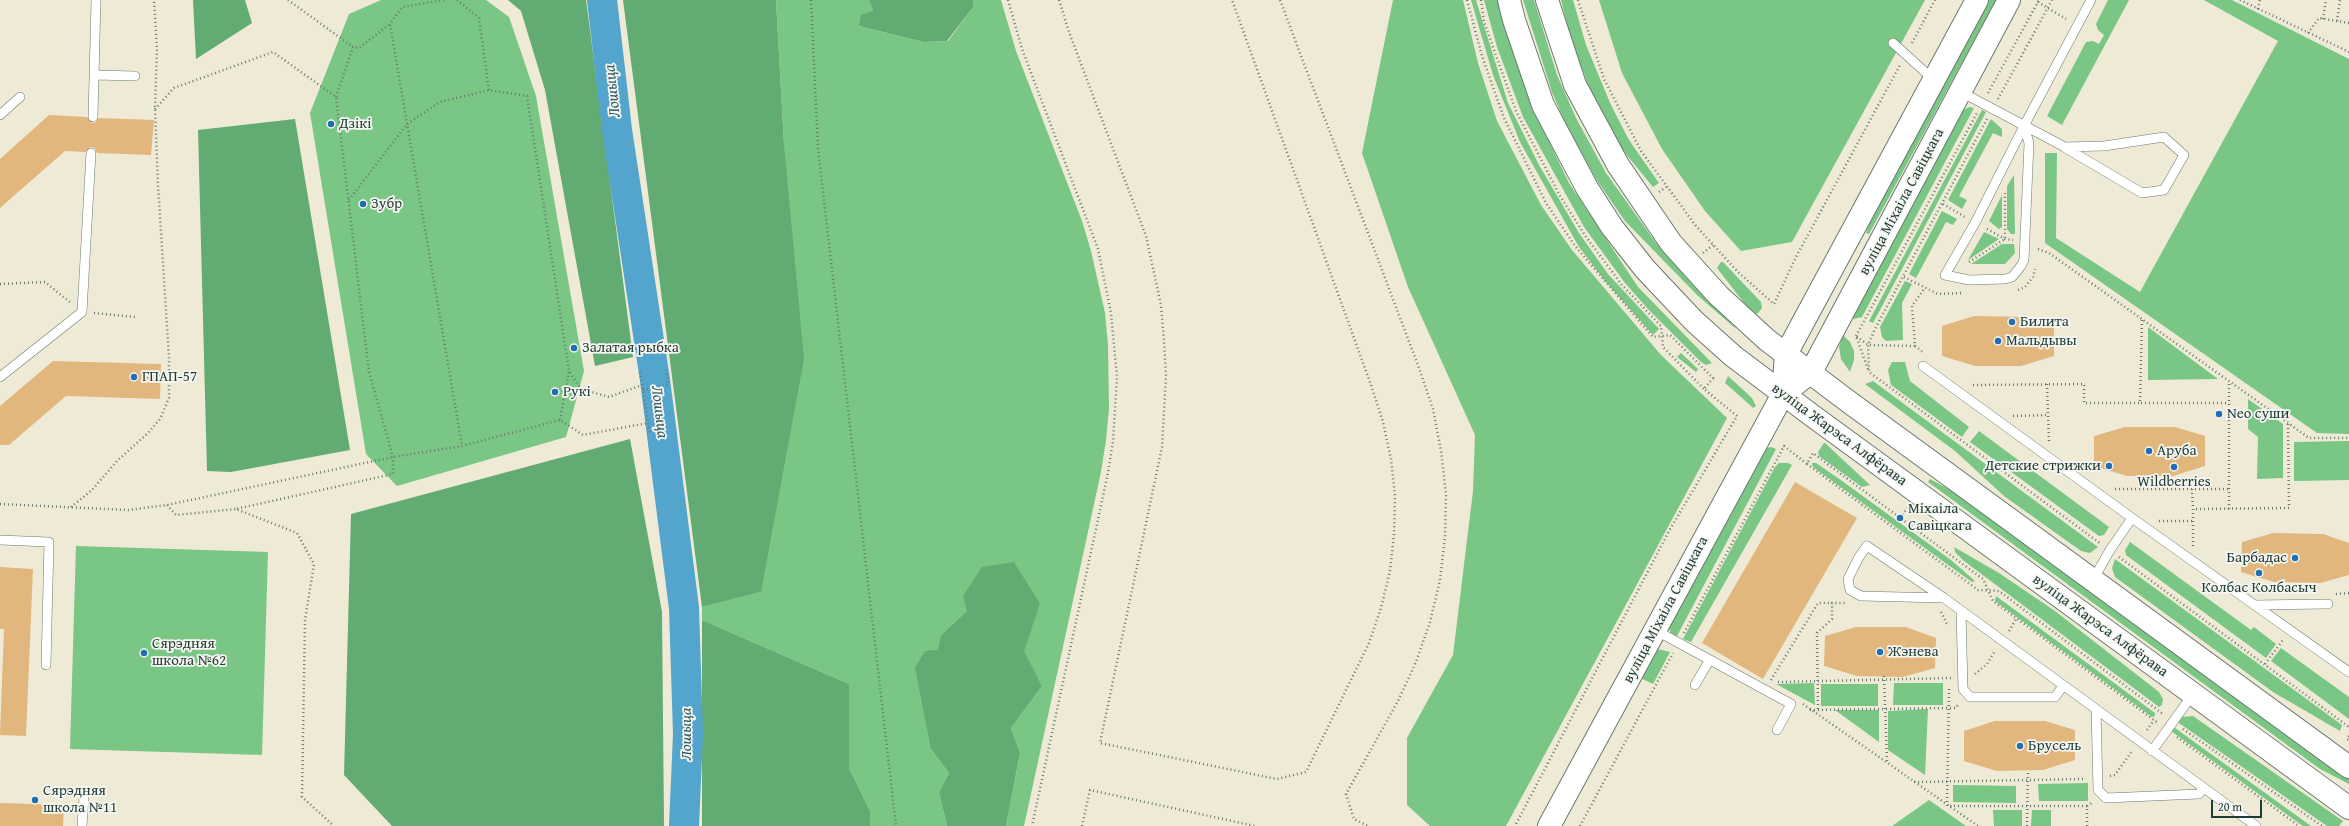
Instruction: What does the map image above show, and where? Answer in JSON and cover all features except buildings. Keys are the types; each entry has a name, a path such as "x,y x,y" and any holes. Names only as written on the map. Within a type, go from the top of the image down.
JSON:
{"main road":[{"name":"вуліца Жарэса Алфёрава","path":"1509,0 1514,20 1543,104 1587,188 1612,227 1645,269 1694,320 1733,356 1783,394 2349,808"},
{"path":"1547,0 1575,85 1618,165 1641,202 1671,244 1718,295 1786,354 1849,402 2349,767"},
{"name":"вуліца Міхаіла Савіцкага","path":"1783,394 1786,354 1977,0"},
{"name":"вуліца Міхаіла Савіцкага","path":"1549,826 1783,394 1811,372 2009,0"}],"lane":[{"path":"93,117 96,75 96,0"},
{"path":"2024,126 2029,143 2020,240 2024,260 2018,271 2012,277 2005,279 1969,280 1945,275 1975,222 2024,126 2091,0"},
{"path":"1893,43 1934,80"},
{"path":"96,75 135,76"},
{"path":"1961,92 1983,102 2064,147 2142,193 2164,190 2184,155 2164,137 2104,146 2064,147"},
{"path":"0,115 20,97"},
{"path":"0,377 82,312 91,153"},
{"path":"1923,366 2132,518 2349,672"},
{"path":"2093,580 2110,550 2132,518"},
{"path":"0,540 49,542 46,665"},
{"path":"1944,598 1861,596 1850,590 1848,579 1859,557 1867,546 1944,598 2256,826"},
{"path":"2254,605 2328,604"},
{"path":"1960,611 1963,688 1970,697 2055,697 2063,686"},
{"path":"1655,630 1708,661 1791,704 1777,730"},
{"path":"1696,685 1708,661"},
{"path":"2152,750 2193,694"},
{"path":"2096,709 2098,790 2106,798 2199,794 2203,788"},
{"path":"82,826 84,798"}],"path":[{"path":"71,508 92,490 117,461 148,433 160,419 169,398 169,358 158,184 156,109 157,49 154,0"},
{"path":"288,0 353,47 359,48 390,24 402,7 444,0"},
{"path":"457,0 479,18 489,90"},
{"path":"811,0 818,148 896,826"},
{"path":"1008,0 1022,49 1098,249 1111,312 1117,377 1113,441 1108,473 1032,826"},
{"path":"1059,0 1069,32 1135,202 1146,236 1161,305 1165,348 1165,412 1157,482 1100,743 1276,779 1306,772 1369,643 1382,608 1390,571 1394,534 1394,496 1391,459 1383,422 1372,385 1232,0"},
{"path":"1280,0 1419,368 1432,409 1441,451 1446,494 1445,537 1440,580 1430,622 1416,662 1398,702 1346,794 1354,819 1368,826"},
{"path":"1467,0 1482,56 1504,118 1546,203 1575,246 1653,337 1670,335 1712,378 1704,389 1737,416 1669,531 1516,826"},
{"path":"1481,0 1484,22"},
{"path":"1578,0 1604,79 1641,151 1696,226 1739,273 1774,304 1800,250 1935,0"},
{"path":"1869,372 1868,345 1993,108 2052,0"},
{"path":"2240,0 2349,52"},
{"path":"2258,9 2260,0"},
{"path":"2323,19 2326,0"},
{"path":"2337,21 2340,0"},
{"path":"2078,25 2048,9 2038,1 1856,336 1869,372 2349,727"},
{"path":"2308,33 2319,18 2349,23"},
{"path":"390,24 462,446"},
{"path":"167,505 176,516 236,509 393,474 393,457 369,372 336,97 353,47"},
{"path":"156,109 174,88 273,52 336,97"},
{"path":"348,201 407,124 440,102 489,90 527,96 569,371 560,420"},
{"path":"2005,186 2005,239"},
{"path":"1942,204 2005,239 2038,242 2039,255"},
{"path":"1965,264 2005,239"},
{"path":"2017,246 2020,240"},
{"path":"2038,249 2049,253 2309,438 2349,438"},
{"path":"1965,257 1965,264"},
{"path":"2014,292 2025,286 2033,277 2037,262"},
{"path":"1965,264 1970,267"},
{"path":"1904,277 1924,289 1938,294 1970,293"},
{"path":"0,284 44,282 82,312 135,317"},
{"path":"1915,346 1912,306 1924,289"},
{"path":"2140,403 2142,319"},
{"path":"1856,336 1868,345 1915,346 1927,355"},
{"path":"643,390 668,385 666,370"},
{"path":"569,371 580,389 609,398 642,385"},
{"path":"640,372 650,434"},
{"path":"2229,509 2230,381"},
{"path":"2048,384 2049,441"},
{"path":"1970,386 2084,384 2084,403 2229,403"},
{"path":"2018,420 2012,416 2048,415"},
{"path":"0,504 128,510 167,505 393,457 462,446 560,420 583,435 648,423"},
{"path":"2192,509 2289,508 2288,423"},
{"path":"2043,437 2055,446"},
{"path":"1784,446 1978,590 1999,591 2172,721 2322,826"},
{"path":"1807,464 1813,453 1983,579 1993,601 2016,619 2299,826"},
{"path":"2111,489 2229,488"},
{"path":"2187,543 2193,547 2192,489"},
{"path":"236,509 297,533 314,564 305,620 302,797 334,826"},
{"path":"2163,525 2157,521 2193,521"},
{"path":"2334,594 2349,593"},
{"path":"1770,682 1818,603 1855,604"},
{"path":"1818,710 1817,633 1832,619 1832,603"},
{"path":"1935,610 1940,612 1947,623 1947,631"},
{"path":"1770,682 1884,678 1962,678 1977,674 1987,664 2016,619"},
{"path":"1947,806 1949,708 1948,670"},
{"path":"1884,678 1886,762"},
{"path":"1770,682 1776,686"},
{"path":"1810,710 1956,708 1967,693"},
{"path":"1799,702 1947,806 1978,826"},
{"path":"1914,782 2098,778 2115,776 2154,720"},
{"path":"2349,736 2347,739 2349,740"},
{"path":"2027,826 2028,770"},
{"path":"1082,826 1090,790 1255,826"},
{"path":"1947,806 2086,806 2103,795"},
{"path":"2086,806 2087,826"}],"green space":[{"path":"193,0 245,0 252,23 196,59"},
{"path":"381,0 486,0 509,17 536,96 584,371 566,437 397,486 366,454 310,113 349,14"},
{"path":"508,0 586,0 633,357 595,366 545,90 521,11"},
{"path":"623,0 776,0 784,145 804,359 761,592 702,607"},
{"path":"776,0 869,0 873,11 859,26 924,42 948,41 974,6 973,0 1001,0 1016,51 1082,221 1091,251 1105,313 1108,345 1109,409 1101,472 1024,826 1006,826 1020,753 1011,728 1042,686 1023,651 1040,604 967,611 941,635 931,749 949,773 939,792 947,826 870,826 870,811 849,768 849,684 702,620 702,607 761,592 784,145"},
{"path":"869,0 973,0 974,6 947,41 924,42 859,26 861,15 873,11"},
{"path":"1393,0 1463,0 1478,63 1497,121 1541,205 1572,250 1661,355 1727,418 1506,826 1430,826 1407,805 1407,738 1453,655 1473,491 1475,435 1408,287 1362,153"},
{"path":"1471,0 1476,0 1508,103 1539,165 1579,233 1608,274 1659,329 1653,335 1605,281 1579,247 1520,142 1493,75"},
{"path":"1484,0 1498,0 1533,108 1569,183 1638,287 1712,363 1706,365 1701,362 1648,309 1625,283 1584,227 1523,117 1497,47"},
{"path":"1523,0 1534,0 1557,75 1576,118 1606,173 1656,243 1694,286 1735,328 1697,295 1625,221 1596,179 1565,123 1552,92"},
{"path":"1561,0 1573,0 1586,45 1611,105 1629,140 1659,183 1653,187 1616,142 1596,105 1571,40"},
{"path":"1599,0 1925,0 1792,242 1741,251 1705,211 1662,149 1622,73"},
{"path":"1983,0 1996,0 1869,234 1866,233 1883,184"},
{"path":"2108,0 2129,0 2062,125 2047,116 2086,42 2093,41 2099,44 2104,35 2098,30 2096,24"},
{"path":"2204,0 2232,0 2349,59 2349,434 2317,433 2045,243 2045,153 2057,153 2056,238 2140,292 2278,41"},
{"path":"1969,107 1974,108 1862,317 1854,319 1851,317 1962,111"},
{"path":"1982,110 1986,112 1873,323 1869,321"},
{"path":"295,119 350,450 231,472 207,471 198,130"},
{"path":"1991,119 2002,129 2002,137 1993,133 1959,196 1967,200 1962,209 1948,200"},
{"path":"2014,175 2015,234 2011,234 2007,229 2007,186"},
{"path":"2002,195 2002,227 1999,229 1989,221"},
{"path":"1942,211 1957,219 1953,225 1946,222 1916,278 1909,274"},
{"path":"1984,232 1999,239 1968,260"},
{"path":"2002,244 2014,244 2015,253 2005,264 1971,264"},
{"path":"1721,262 1723,262 1761,302 1762,308 1757,314 1748,308 1717,268"},
{"path":"1905,281 1912,284 1902,303 1903,340 1886,341 1882,337 1880,327"},
{"path":"2148,327 2218,379 2148,380"},
{"path":"1843,335 1850,342 1854,351 1854,360 1850,372 1841,359 1839,347"},
{"path":"1681,353 1698,369 1696,372 1677,357"},
{"path":"1892,362 1905,362 1910,381 1969,427 1962,437 1891,385 1888,370"},
{"path":"1728,376 1752,398 1756,406 1753,408 1725,383"},
{"path":"1873,381 2098,547 2090,553 2081,551 2004,496 1955,451 1865,384"},
{"path":"2248,399 2283,424 2283,478 2257,479 2258,437 2248,429"},
{"path":"1979,431 2109,527 2104,535 2099,536 1970,442"},
{"path":"630,439 662,612 664,826 392,826 344,775 351,514"},
{"path":"2349,441 2349,480 2294,481 2294,442"},
{"path":"1824,443 1870,485 1862,487 1819,456 1818,452"},
{"path":"1771,447 1776,449 1677,636 1672,635 1668,627 1687,577 1721,533 1767,448"},
{"path":"1779,463 1788,463 1792,465 1691,642 1683,639 1775,467"},
{"path":"1812,463 1816,463 1838,478 1951,560 1975,581 1972,582 1951,567 1813,467"},
{"path":"1930,479 1985,509 2349,776 2349,784 2320,769 1928,482"},
{"path":"2130,542 2251,630 2254,627 2276,644 2266,658 2126,555 2125,550"},
{"path":"76,546 268,552 262,755 70,749"},
{"path":"1954,547 1999,573 2055,611 2159,692 2163,699 2162,705 2159,707 1964,561 1955,552"},
{"path":"2115,559 2342,725 2340,731 2273,692 2115,577 2112,568"},
{"path":"1014,562 1040,604 1024,651 1042,686 1011,728 1020,753 1006,826 947,826 939,792 949,773 931,749 915,668 925,651 938,650 941,635 967,611 963,596 982,567"},
{"path":"1996,596 2155,713 2155,716 2152,717 1995,601"},
{"path":"702,620 849,684 849,768 870,811 870,826 702,826"},
{"path":"2281,648 2349,697 2349,719 2271,661"},
{"path":"1657,649 1670,652 1653,684 1638,677"},
{"path":"1814,683 1815,705 1776,684"},
{"path":"1894,683 1943,683 1943,705 1893,705"},
{"path":"1821,684 1878,684 1878,706 1821,706"},
{"path":"1928,709 1925,775 1888,750 1888,711"},
{"path":"1835,710 1879,710 1879,742"},
{"path":"2193,716 2343,821 2339,826 2327,826 2176,721 2180,717"},
{"path":"2173,727 2311,826 2303,826 2171,731"},
{"path":"2088,783 2088,801 2039,801 2038,784"},
{"path":"1953,785 2016,786 2016,803 1953,802"},
{"path":"1929,800 1966,826 1892,826"},
{"path":"1993,810 2022,810 2022,826 1994,826"},
{"path":"2032,810 2051,810 2051,826 2031,826"}],"waterway":[{"name":"Лошыца","path":"602,0 617,130 655,380 684,608 688,734 684,826"}],"place":[{"name":"Дзікі","path":"331,124"},
{"name":"Зубр","path":"363,204"},
{"name":"Билита","path":"2012,322"},
{"name":"Мальдывы","path":"1998,341"},
{"name":"Залатая рыбка","path":"574,348"},
{"name":"ГПАП-57","path":"134,377"},
{"name":"Рукі","path":"555,392"},
{"name":"Neo суши","path":"2219,414"},
{"name":"Аруба","path":"2149,451"},
{"name":"Детские стрижки","path":"2109,466"},
{"name":"Wildberries","path":"2174,467"},
{"name":"Міхаіла Савіцкага","path":"1900,518"},
{"name":"Барбадас","path":"2295,558"},
{"name":"Колбас Колбасыч","path":"2259,573"},
{"name":"Жэнева","path":"1880,652"},
{"name":"Сярэдняя школа №62","path":"144,653"},
{"name":"Брусель","path":"2020,746"},
{"name":"Сярэдняя школа №11","path":"35,800"}]}
